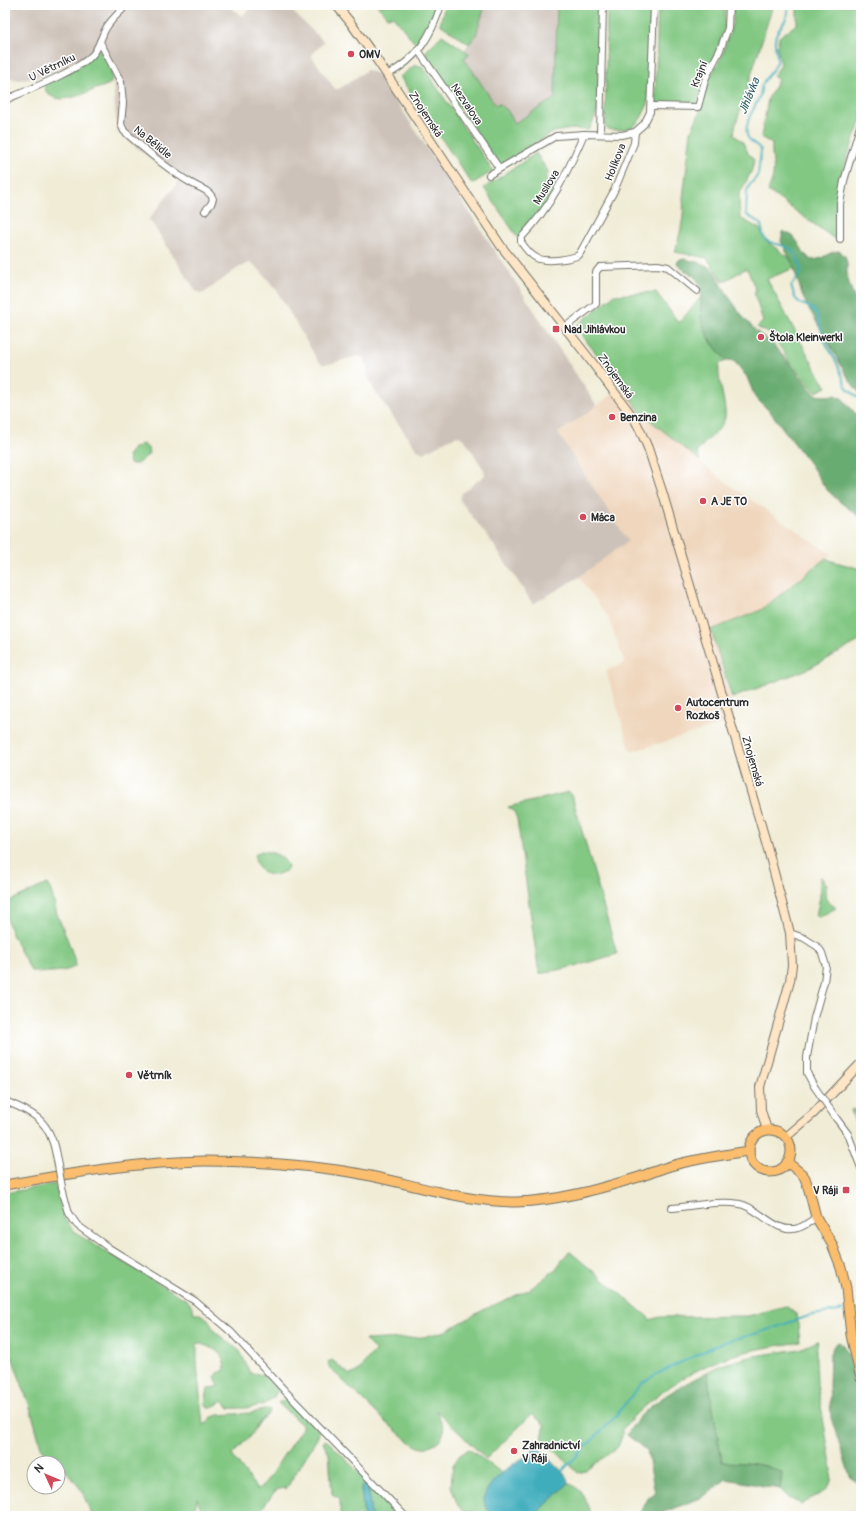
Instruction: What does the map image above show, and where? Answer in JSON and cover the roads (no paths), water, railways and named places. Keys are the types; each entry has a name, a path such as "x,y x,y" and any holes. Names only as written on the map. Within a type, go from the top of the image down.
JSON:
{"main road":[{"name":"Znojemská","path":"336,5 350,22 387,75 501,246 565,327 635,420 648,448 675,532 766,842 790,933 792,965 790,981 760,1087 761,1110 767,1130"},
{"path":"786,1137 813,1114 861,1063"},
{"path":"776,1130 786,1137 791,1150 787,1162 777,1170 764,1170 754,1163 749,1151 753,1138 760,1132 776,1130"},
{"path":"5,1185 81,1172 160,1163 204,1161 254,1162 340,1171 460,1197 493,1201 534,1201 555,1199 588,1192 667,1167 749,1151"},
{"path":"787,1162 805,1178 816,1217 839,1259 843,1274 852,1342 861,1378"}],"street":[{"path":"100,42 112,19 127,5"},
{"path":"387,75 409,60 428,38 441,5"},
{"path":"600,134 604,5"},
{"name":"Holíkova","path":"535,257 544,260 573,258 579,255 614,192 634,143 635,132 644,124 652,106 654,5"},
{"name":"Krajní","path":"652,106 698,107 706,77 720,50 728,28 729,5"},
{"name":"U Větrníku","path":"5,100 79,65 94,53 100,42"},
{"name":"Na Bělidle","path":"100,42 121,82 121,124 124,132 171,170 192,184 209,192 213,199 205,211"},
{"name":"Nezvalova","path":"418,50 499,168"},
{"path":"840,239 840,204 844,181 861,123"},
{"path":"489,176 499,168 556,136 584,134 622,135 635,132"},
{"name":"Musilova","path":"535,257 521,242 521,238 551,202 584,134"},
{"path":"565,327 596,304 596,272 600,267 665,266 696,291"},
{"path":"790,933 804,938 818,947 822,953 826,966 824,982 814,1018 807,1056 807,1073 814,1086 848,1134 861,1168"},
{"path":"5,1102 29,1111 43,1123 54,1141 62,1187 69,1213 77,1225 109,1248 195,1301 226,1328 405,1516"},
{"path":"672,1208 719,1203 741,1204 751,1208 778,1226 788,1229 799,1228 816,1217"}],"water":[{"path":"534,1447 543,1452 552,1461 568,1478 569,1483 534,1516 494,1516 490,1513 484,1500 485,1494 489,1487 502,1473 518,1461 531,1454"},
{"path":"366,1485 368,1487 371,1516 364,1516 361,1488 362,1486"}],"waterway":[{"name":"Jihlávka","path":"787,5 788,14 775,39 777,62 762,84 760,95 747,125 748,138 761,150 758,175 747,191 746,214 761,225 763,235 766,240 790,249 796,256 801,273 791,286 795,298 800,303 811,308 817,314 824,340 837,363 847,388 861,400"},
{"path":"852,1309 861,1310"},
{"path":"560,1473 614,1418 642,1383 657,1374 721,1343 758,1333 812,1315 845,1310"}],"place":[{"name":"OMV","path":"351,54"},
{"name":"Nad Jihlávkou","path":"556,329"},
{"name":"Štola Kleinwerkl","path":"761,337"},
{"name":"Benzina","path":"612,417"},
{"name":"A JE TO","path":"703,501"},
{"name":"Máca","path":"583,517"},
{"name":"Autocentrum Rozkoš","path":"678,708"},
{"name":"Větrník","path":"129,1075"},
{"name":"V Ráji","path":"846,1190"},
{"name":"Zahradnictví V Ráji","path":"514,1451"}]}
